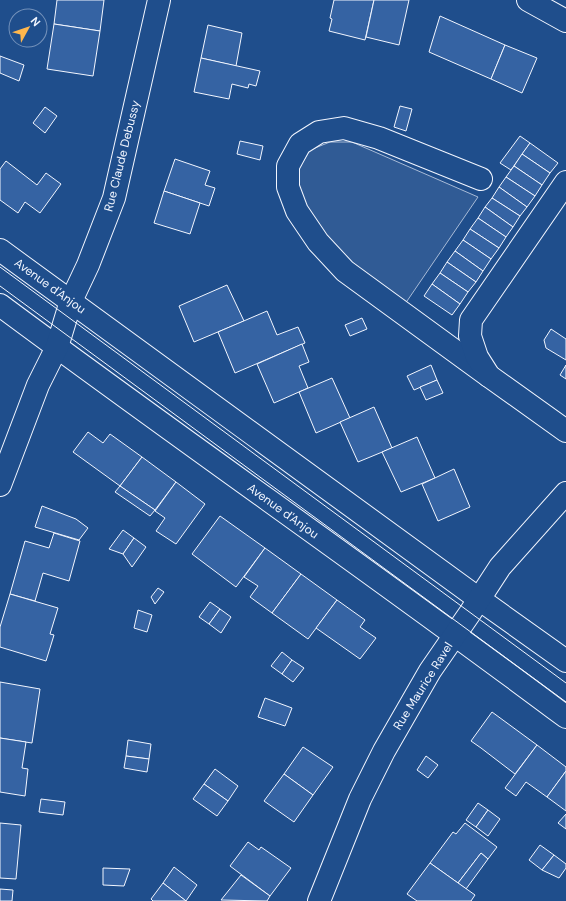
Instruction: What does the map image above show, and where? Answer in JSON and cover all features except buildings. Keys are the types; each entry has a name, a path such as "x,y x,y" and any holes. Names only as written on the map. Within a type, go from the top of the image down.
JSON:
{"street":[{"name":"Rue Claude Debussy","path":"0,485 38,385 56,347 70,301 88,265 114,198 159,0"},
{"path":"528,0 566,21"},
{"path":"480,179 379,138 344,128 319,132 300,144 288,166 288,187 297,211 318,242 345,271 566,431"},
{"path":"489,376 477,357 470,336 472,320 566,182"},
{"name":"Avenue d'Anjou","path":"0,250 566,661"},
{"name":"Avenue d'Anjou","path":"0,305 56,347 455,634 566,717"},
{"name":"Rue Maurice Ravel","path":"319,901 360,799 384,751 430,671 500,567 566,493"}],"shaded area":[{"path":"330,142 352,142 478,197 405,304 346,261 304,205 296,184 298,170 310,150"}],"tram line":[{"path":"0,267 566,683"},
{"path":"0,286 566,702"}]}
